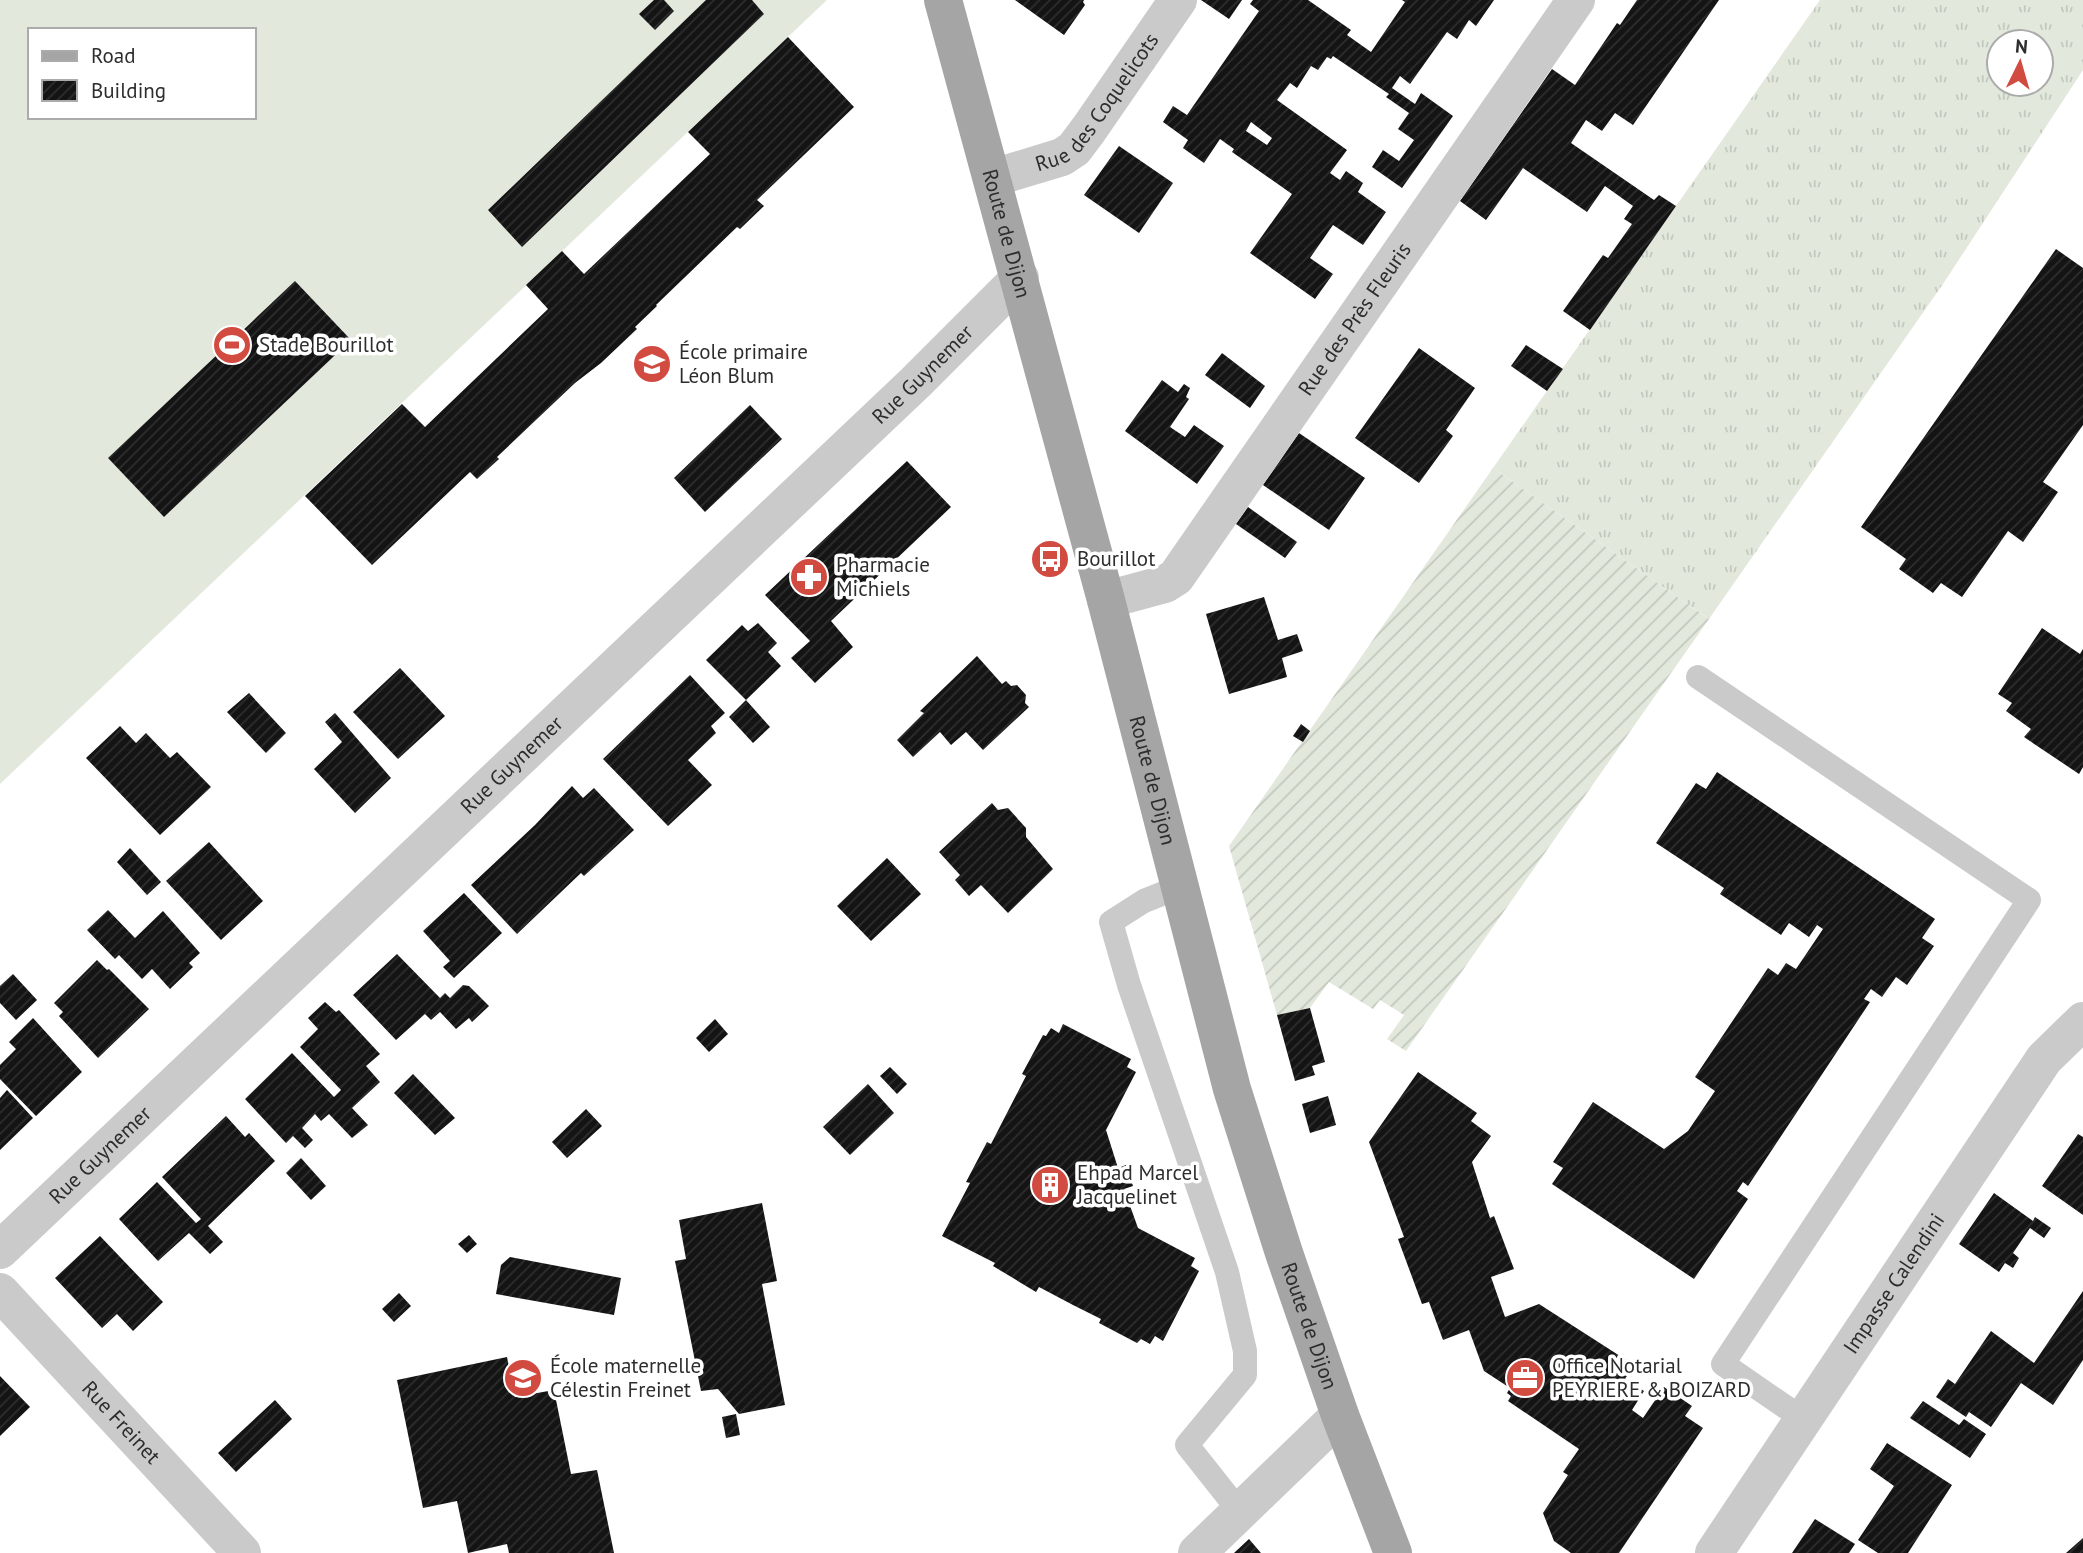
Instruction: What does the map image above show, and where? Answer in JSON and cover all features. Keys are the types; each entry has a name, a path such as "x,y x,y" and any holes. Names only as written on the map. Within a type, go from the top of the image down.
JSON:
{"main road":[{"name":"Route de Dijon","path":"943,0 1106,600 1231,1089 1340,1415 1392,1553"}],"street":[{"name":"Rue des Coquelicots","path":"993,178 1062,157 1074,149 1178,0"},
{"name":"Rue des Près Fleuris","path":"1106,600 1154,588 1176,577 1576,0"},
{"name":"Rue Guynemer","path":"0,1250 907,391 1020,278"},
{"name":"Impasse Calendini","path":"1714,1553 2043,1059 2083,1021"},
{"name":"Rue Freinet","path":"0,1292 242,1553"},
{"path":"1197,1553 1340,1415"}],"lane":[{"path":"1698,677 2029,900 1723,1364 1803,1419"},
{"path":"1179,887 1144,901 1111,922 1129,985 1227,1272 1245,1351 1244,1375 1187,1445 1240,1512"}],"green space":[{"name":"Stade Bourillot","path":"0,0 827,0 0,784"},
{"path":"1820,0 2083,0 2083,70 1943,284 1709,619 1493,468"},
{"path":"1493,468 1709,619 1406,1051 1387,1039 1404,1015 1380,1000 1373,1009 1329,982 1310,1008 1277,1015 1229,846"}],"building":[{"path":"654,0 664,0 674,11 655,30 639,14"},
{"path":"706,0 752,0 764,14 522,247 488,210"},
{"path":"1015,0 1084,0 1085,5 1064,35"},
{"path":"1201,0 1242,0 1229,19"},
{"path":"1253,0 1308,0 1351,30 1347,35 1371,52 1405,2 1402,0 1494,0 1476,26 1469,20 1457,39 1447,32 1410,84 1400,76 1392,88 1415,104 1421,93 1453,116 1402,188 1372,167 1383,150 1399,161 1414,140 1398,129 1409,113 1386,97 1389,94 1333,56 1331,59 1327,57 1318,70 1311,66 1297,88 1290,83 1277,100 1347,150 1330,173 1340,180 1346,171 1363,183 1358,192 1386,212 1363,245 1333,225 1310,258 1333,274 1315,299 1250,253 1292,194 1232,152 1234,149 1220,139 1204,163 1183,148 1188,140 1163,122 1173,106 1187,115 1259,11 1250,4","holes":["1251,122 1272,138 1267,145 1246,131"]},
{"path":"1637,0 1719,0 1633,125 1615,113 1602,131 1586,120 1571,143 1654,200 1659,195 1676,206 1590,330 1563,311 1603,255 1608,258 1632,224 1624,219 1633,206 1605,186 1587,212 1523,168 1486,220 1460,201 1552,69 1575,85 1617,23 1620,25"},
{"path":"788,37 854,107 757,200 764,206 740,229 737,227 656,305 635,327 637,329 575,383 477,479 470,472 372,565 305,496 402,404 425,427 548,309 526,285 562,251 584,274 710,154 688,132"},
{"path":"1119,146 1173,183 1139,233 1084,195"},
{"path":"2056,249 2083,268 2083,425 2043,482 2058,492 2023,542 2008,531 1962,597 1941,583 1933,593 1899,569 1906,559 1861,527"},
{"path":"295,281 351,340 164,517 108,458"},
{"path":"1526,345 1563,369 1547,391 1511,366"},
{"path":"1419,348 1475,388 1446,430 1453,436 1419,483 1355,438"},
{"path":"1222,353 1265,386 1250,408 1205,375"},
{"path":"1162,380 1178,392 1184,384 1190,388 1186,397 1189,399 1170,427 1185,437 1194,425 1224,446 1197,484 1125,431"},
{"path":"750,405 782,439 705,512 674,478"},
{"path":"1299,433 1365,478 1329,530 1263,485"},
{"path":"907,461 951,507 831,621 853,647 815,683 791,658 810,641 765,595"},
{"path":"1248,507 1297,542 1285,558 1236,524"},
{"path":"1264,597 1278,640 1297,634 1303,651 1282,658 1287,677 1229,694 1206,614"},
{"path":"758,623 777,643 768,652 781,666 746,700 706,660 742,625 748,631"},
{"path":"2042,628 2080,654 2083,649 2083,767 2079,774 2024,737 2031,729 2006,711 2012,703 1998,694"},
{"path":"977,656 1002,684 1006,681 1011,686 1017,685 1026,695 1025,703 1029,707 983,750 966,732 951,745 940,732 913,757 897,740 924,713 920,711"},
{"path":"400,668 445,716 398,759 353,712"},
{"path":"690,675 725,713 711,726 716,733 688,760 712,785 668,826 603,759"},
{"path":"249,693 286,733 266,753 227,712"},
{"path":"746,700 770,727 753,743 729,717"},
{"path":"335,713 391,778 355,813 314,769 342,742 325,722"},
{"path":"1301,724 1310,731 1303,742 1293,736"},
{"path":"120,726 136,743 146,733 170,758 177,752 211,787 160,835 86,758"},
{"path":"1717,772 1935,919 1922,938 1934,946 1907,985 1896,977 1882,997 1871,989 1864,999 1870,1002 1748,1186 1743,1182 1737,1191 1748,1199 1694,1279 1552,1184 1563,1168 1553,1162 1593,1102 1664,1149 1688,1131 1715,1091 1695,1077 1768,968 1778,975 1786,963 1796,969 1823,929 1817,925 1809,937 1789,923 1781,935 1720,894 1724,888 1656,843 1696,783 1706,789"},
{"path":"572,786 583,798 594,788 634,830 584,876 581,873 517,934 471,885"},
{"path":"992,803 998,810 1008,808 1026,828 1026,837 1053,869 1008,913 981,885 969,896 955,880 960,875 939,852"},
{"path":"209,842 263,901 221,940 166,881"},
{"path":"130,848 161,882 147,895 117,862"},
{"path":"887,858 921,894 871,941 837,906"},
{"path":"464,893 502,933 454,978 443,967 450,961 423,931"},
{"path":"108,910 135,938 163,911 200,953 189,963 193,967 170,989 152,969 142,979 119,955 115,959 87,930"},
{"path":"397,954 440,998 445,993 450,998 463,985 469,986 489,1006 472,1022 469,1018 456,1029 440,1012 431,1020 425,1014 396,1040 353,995"},
{"path":"97,960 149,1009 98,1058 59,1016 63,1012 54,1003"},
{"path":"13,974 37,1000 16,1020 0,1003 0,986"},
{"path":"325,1002 336,1012 339,1010 380,1054 366,1066 380,1082 352,1108 368,1125 352,1138 329,1114 321,1121 315,1114 302,1128 313,1140 305,1148 293,1136 286,1143 245,1099 292,1053 334,1097 341,1090 300,1047 318,1029 308,1018"},
{"path":"1310,1008 1325,1062 1312,1066 1315,1075 1295,1081 1277,1015"},
{"path":"33,1018 82,1072 36,1116 0,1079 0,1065 16,1049 9,1042"},
{"path":"715,1019 728,1034 709,1052 696,1038"},
{"name":"Ehpad Marcel Jacquelinet","path":"1063,1024 1131,1059 1127,1067 1136,1072 1106,1130 1118,1168 1126,1165 1133,1186 1124,1189 1138,1228 1195,1258 1191,1266 1199,1271 1163,1341 1155,1336 1150,1344 1141,1339 1137,1343 1099,1323 1101,1319 1039,1287 1036,1292 993,1266 995,1263 942,1236 970,1183 966,1182 987,1142 991,1144 1026,1076 1022,1074 1043,1035 1046,1036 1051,1028 1059,1033"},
{"path":"890,1067 907,1084 897,1094 880,1076"},
{"path":"1418,1072 1477,1113 1471,1121 1491,1136 1472,1162 1490,1218 1494,1216 1514,1269 1491,1277 1505,1317 1539,1304 1634,1365 1625,1379 1644,1391 1632,1410 1643,1418 1664,1387 1692,1406 1685,1416 1703,1428 1619,1553 1571,1553 1554,1541 1543,1513 1568,1475 1563,1472 1579,1449 1508,1401 1511,1396 1507,1393 1510,1388 1484,1371 1469,1330 1443,1340 1429,1302 1422,1304 1398,1239 1404,1237 1369,1142"},
{"path":"413,1074 455,1118 435,1135 394,1093"},
{"path":"868,1084 894,1113 850,1155 823,1127"},
{"path":"7,1090 33,1118 0,1150 0,1098"},
{"path":"1328,1096 1336,1125 1310,1133 1302,1104"},
{"path":"586,1109 602,1126 567,1158 552,1142"},
{"path":"226,1116 245,1137 249,1133 275,1161 208,1226 223,1242 210,1254 189,1233 158,1261 119,1219 157,1182 196,1223 201,1219 162,1177"},
{"path":"2078,1134 2083,1137 2083,1215 2042,1186"},
{"path":"301,1158 326,1186 311,1200 286,1173"},
{"path":"1994,1193 2033,1221 2035,1217 2051,1228 2044,1238 2030,1228 2013,1253 2019,1258 2013,1268 2005,1263 1999,1272 1959,1244"},
{"path":"762,1203 777,1281 762,1284 785,1405 739,1414 718,1389 701,1391 675,1261 686,1259 679,1220"},
{"path":"469,1235 477,1244 467,1253 458,1244"},
{"path":"100,1236 163,1302 133,1331 117,1314 102,1328 55,1278"},
{"path":"510,1257 621,1278 614,1315 496,1294 501,1265"},
{"path":"2083,1291 2083,1360 2053,1405 2021,1383 1991,1427 1969,1412 1966,1417 1936,1397 1948,1379 1955,1384 1991,1331 2034,1363"},
{"path":"399,1293 411,1306 394,1322 382,1309"},
{"path":"507,1357 515,1397 554,1390 571,1474 597,1470 614,1553 509,1553 507,1544 468,1553 457,1501 423,1508 397,1380"},
{"path":"0,1376 30,1407 0,1436"},
{"path":"275,1400 292,1419 236,1472 218,1453"},
{"path":"1923,1401 1959,1425 1964,1419 1986,1434 1970,1458 1910,1418"},
{"path":"736,1414 740,1435 726,1438 722,1417"},
{"path":"1887,1443 1952,1485 1908,1553 1878,1553 1858,1540 1894,1486 1870,1469"},
{"path":"1815,1519 1855,1544 1849,1553 1792,1553"},
{"path":"2083,1538 2083,1553 2066,1553"},
{"path":"1249,1539 1261,1553 1234,1553"}],"place":[{"name":"Stade Bourillot","path":"232,345"},
{"name":"École primaire Léon Blum","path":"652,364"},
{"name":"Bourillot","path":"1050,559"},
{"name":"Pharmacie Michiels","path":"809,577"},
{"name":"Ehpad Marcel Jacquelinet","path":"1050,1185"},
{"name":"École maternelle Célestin Freinet","path":"523,1378"},
{"name":"Office Notarial PEYRIERE & BOIZARD","path":"1525,1378"}]}
